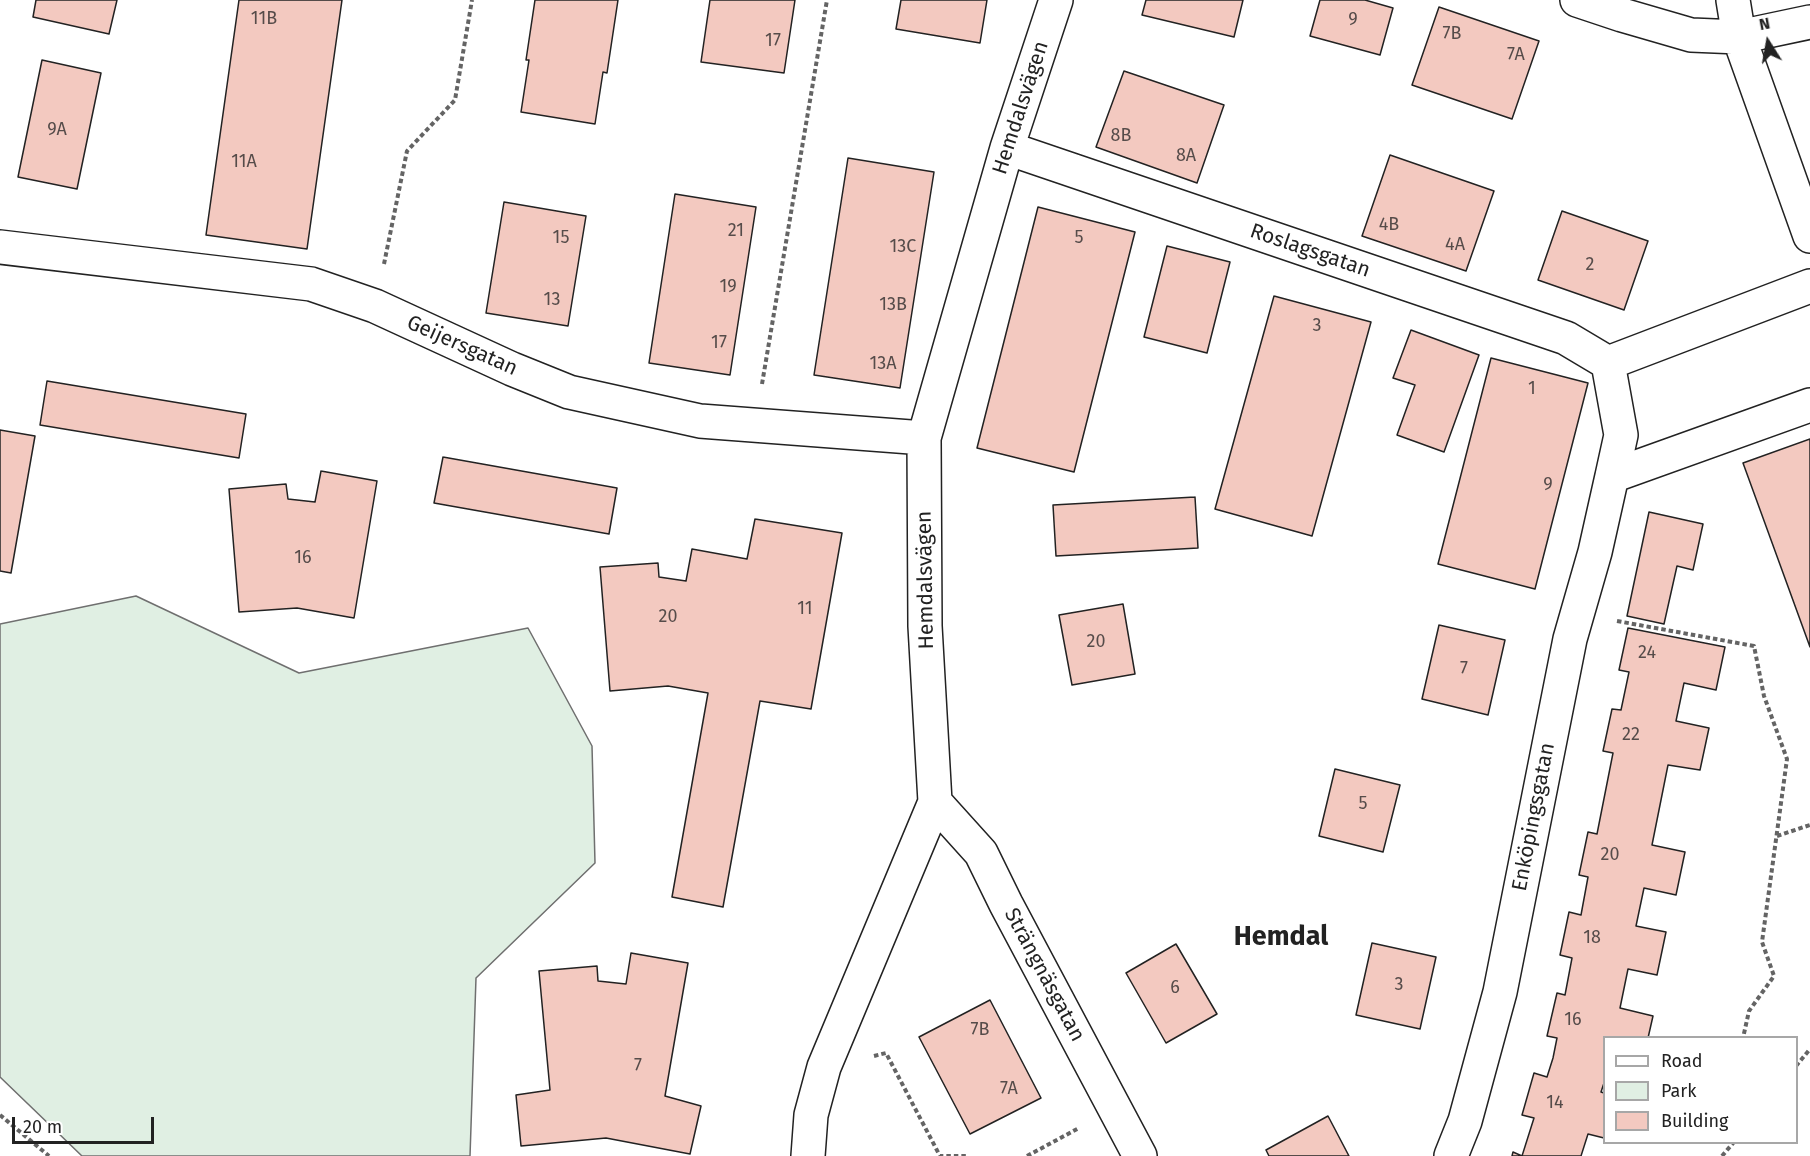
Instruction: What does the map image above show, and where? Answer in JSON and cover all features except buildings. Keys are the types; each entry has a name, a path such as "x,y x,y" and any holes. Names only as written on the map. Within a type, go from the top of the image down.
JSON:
{"street":[{"name":"Hemdalsvägen","path":"808,1156 812,1115 824,1067 935,802 925,626 924,438 1007,148 1056,0"},
{"path":"1577,0 1691,35 1739,37 1810,22"},
{"path":"1732,0 1739,37 1810,236"},
{"name":"Roslagsgatan","path":"1007,148 1566,338 1608,363"},
{"name":"Geijersgatan","path":"0,247 311,284 375,306 512,369 569,392 700,421 924,438"},
{"path":"1611,476 1621,435 1608,363 1810,286"},
{"path":"1611,476 1810,405"},
{"name":"Enköpingsgatan","path":"1451,1156 1465,1121 1500,992 1570,639 1595,552 1611,476"},
{"name":"Strängnäsgatan","path":"935,802 981,853 1140,1156"}],"path":[{"path":"375,306 407,151 455,100 472,0"},
{"path":"755,426 827,0"},
{"path":"1616,620 1754,646 1764,696 1787,759 1762,942 1774,976 1749,1011 1743,1036"},
{"path":"1777,836 1810,825"},
{"path":"1798,1065 1810,1049"},
{"path":"824,1067 886,1053 940,1156 968,1156"},
{"path":"1027,1156 1115,1109"},
{"path":"0,1115 48,1156"},
{"path":"1722,1156 1733,1144"}],"green space":[{"path":"136,596 299,673 528,628 592,746 595,863 476,978 470,1156 82,1156 0,1077 0,624"}],"district":[{"name":"Hemdal","path":"1281,937"}]}
